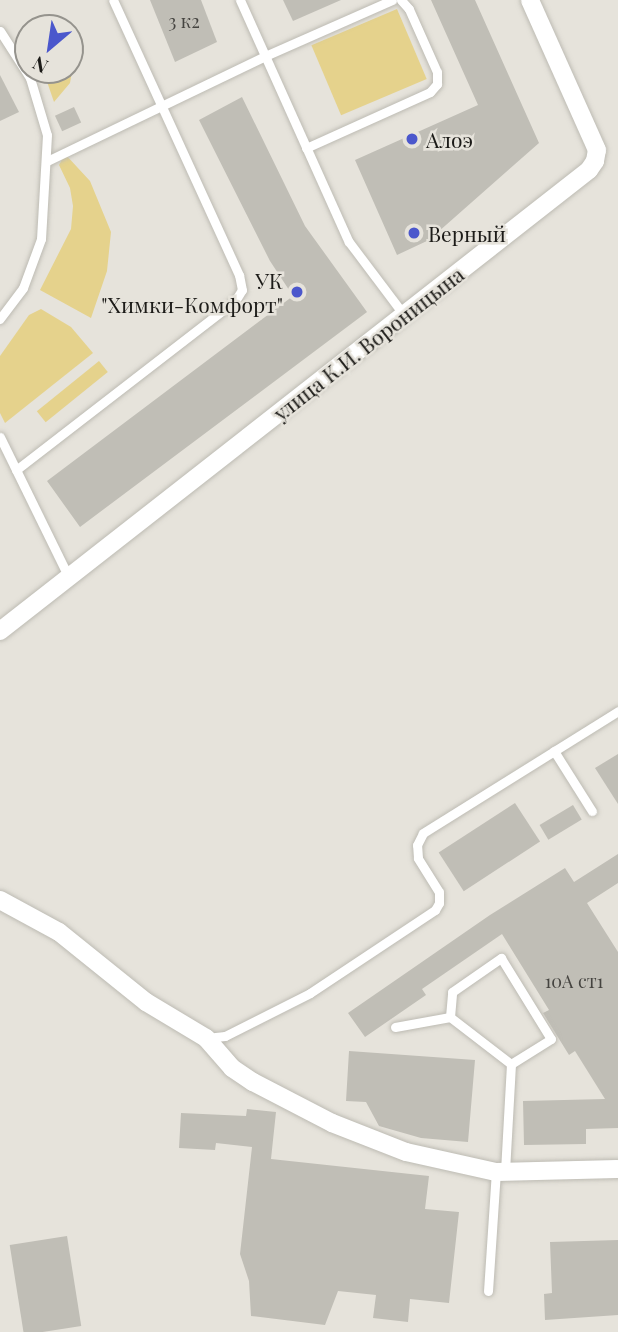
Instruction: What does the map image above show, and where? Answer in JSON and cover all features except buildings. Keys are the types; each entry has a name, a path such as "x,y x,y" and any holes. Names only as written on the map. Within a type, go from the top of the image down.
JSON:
{"street":[{"name":"улица К.И. Вороницына","path":"0,631 589,170 595,161 597,150 530,0"},
{"path":"0,900 59,932 146,1002 206,1038 232,1068 253,1082 332,1123 406,1152 501,1172 618,1169"}],"lane":[{"path":"16,470 235,301 242,290 239,275 113,0"},
{"path":"240,0 349,242 404,315"},
{"path":"47,162 265,56 392,0"},
{"path":"306,148 430,92 437,84 437,72 409,9 401,0"},
{"path":"0,31 30,79 47,135 41,239 23,288 0,319"},
{"path":"0,437 69,578"},
{"path":"206,1038 225,1036 310,993 435,910 439,904 439,892 418,858 417,845 423,833 618,711"},
{"path":"554,751 592,811"},
{"path":"450,1017 452,992 501,958 551,1040 511,1064"},
{"path":"394,1027 450,1017 511,1064"},
{"path":"488,1291 511,1064"}],"shaded area":[{"path":"397,9 427,79 341,115 311,45"},
{"path":"48,84 69,84 54,102"},
{"path":"65,154 90,181 111,232 107,271 91,318 40,290 71,229 73,206 70,188 59,165"},
{"path":"41,309 71,327 93,353 5,423 0,413 0,356 29,315"},
{"path":"99,361 108,372 46,422 37,411"}],"place":[{"name":"Алоэ","path":"412,139"},
{"name":"Верный","path":"414,233"},
{"name":"УК \"Химки-Комфорт\"","path":"297,292"}]}
